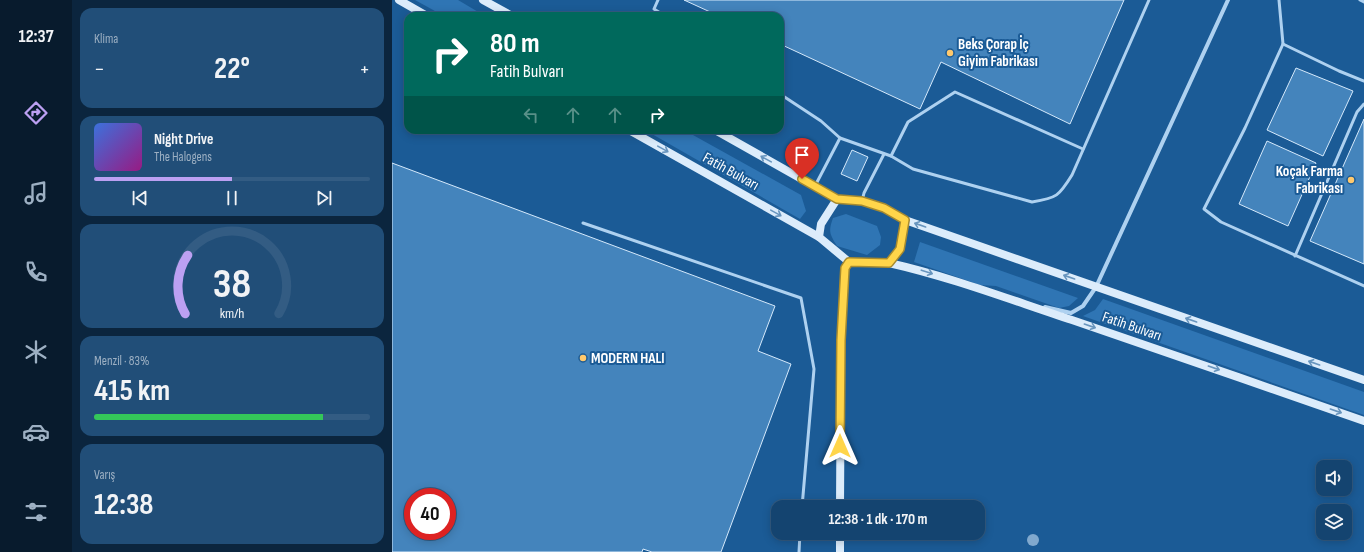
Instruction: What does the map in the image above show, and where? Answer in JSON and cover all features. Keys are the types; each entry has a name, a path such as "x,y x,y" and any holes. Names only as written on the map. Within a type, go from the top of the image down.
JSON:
{"main road":[{"path":"399,0 420,12"},
{"path":"483,0 505,12"},
{"name":"Fatih Bulvarı","path":"636,134 819,237 849,262 889,263 919,269 1208,366 1364,421"},
{"name":"Fatih Bulvarı","path":"722,134 837,199 862,201 884,208 905,220 1364,380"},
{"path":"819,237 822,224 837,199"},
{"path":"889,263 900,249 905,220"},
{"path":"840,500 841,340 845,268 849,262"},
{"path":"840,540 840,552"}],"street":[{"path":"1010,299 1071,313 1083,306 1096,287 1228,0"}],"lane":[{"path":"658,0 654,9 659,12"},
{"path":"784,97 821,121 840,138 891,156 913,168 1032,202 1048,200 1061,192 1072,175 1149,0"},
{"path":"1279,0 1283,44 1245,128 1204,209 1221,222 1364,286"},
{"path":"1360,0 1364,2"},
{"path":"1283,44 1339,71 1364,81"},
{"path":"891,156 908,122 955,92 1083,149"},
{"path":"1295,256 1357,112 1364,104"},
{"path":"815,186 840,138"},
{"path":"862,201 864,193 884,154"},
{"path":"583,223 801,298 814,369 803,500"},
{"path":"799,552 800,540"}],"shaded area":[{"path":"415,0 458,0 478,12 437,12"},
{"path":"652,134 691,134 801,195 806,211 800,219"},
{"path":"846,214 877,226 881,237 880,245 867,255 837,246 833,239 830,230 833,218"},
{"path":"920,242 1078,298 1069,306 1059,308 996,286 980,285 914,262"},
{"path":"1103,299 1364,392 1364,415 1083,316 1095,310"}],"building":[{"name":"Beks Çorap İç Giyim Fabrikası","path":"684,0 1124,0 1070,124 941,62 920,109 784,46 784,12 710,12"},
{"path":"1296,68 1353,91 1323,156 1267,130"},
{"name":"Koçak Farma Fabrikası","path":"1364,119 1364,264 1310,241"},
{"path":"1267,141 1316,163 1288,226 1239,204"},
{"path":"852,150 868,157 857,181 841,174"},
{"name":"MODERN HALI","path":"392,163 775,306 758,351 791,364 721,552 652,552 643,549 642,552 392,552"}],"place":[{"name":"Beks Çorap İç Giyim Fabrikası","path":"950,53"},
{"name":"Koçak Farma Fabrikası","path":"1351,180"},
{"name":"MODERN HALI","path":"583,358"}],"route":[{"path":"802,179 837,199 862,201 884,208 905,220 900,249 889,263 849,262 845,268 841,340 840,446"}]}
